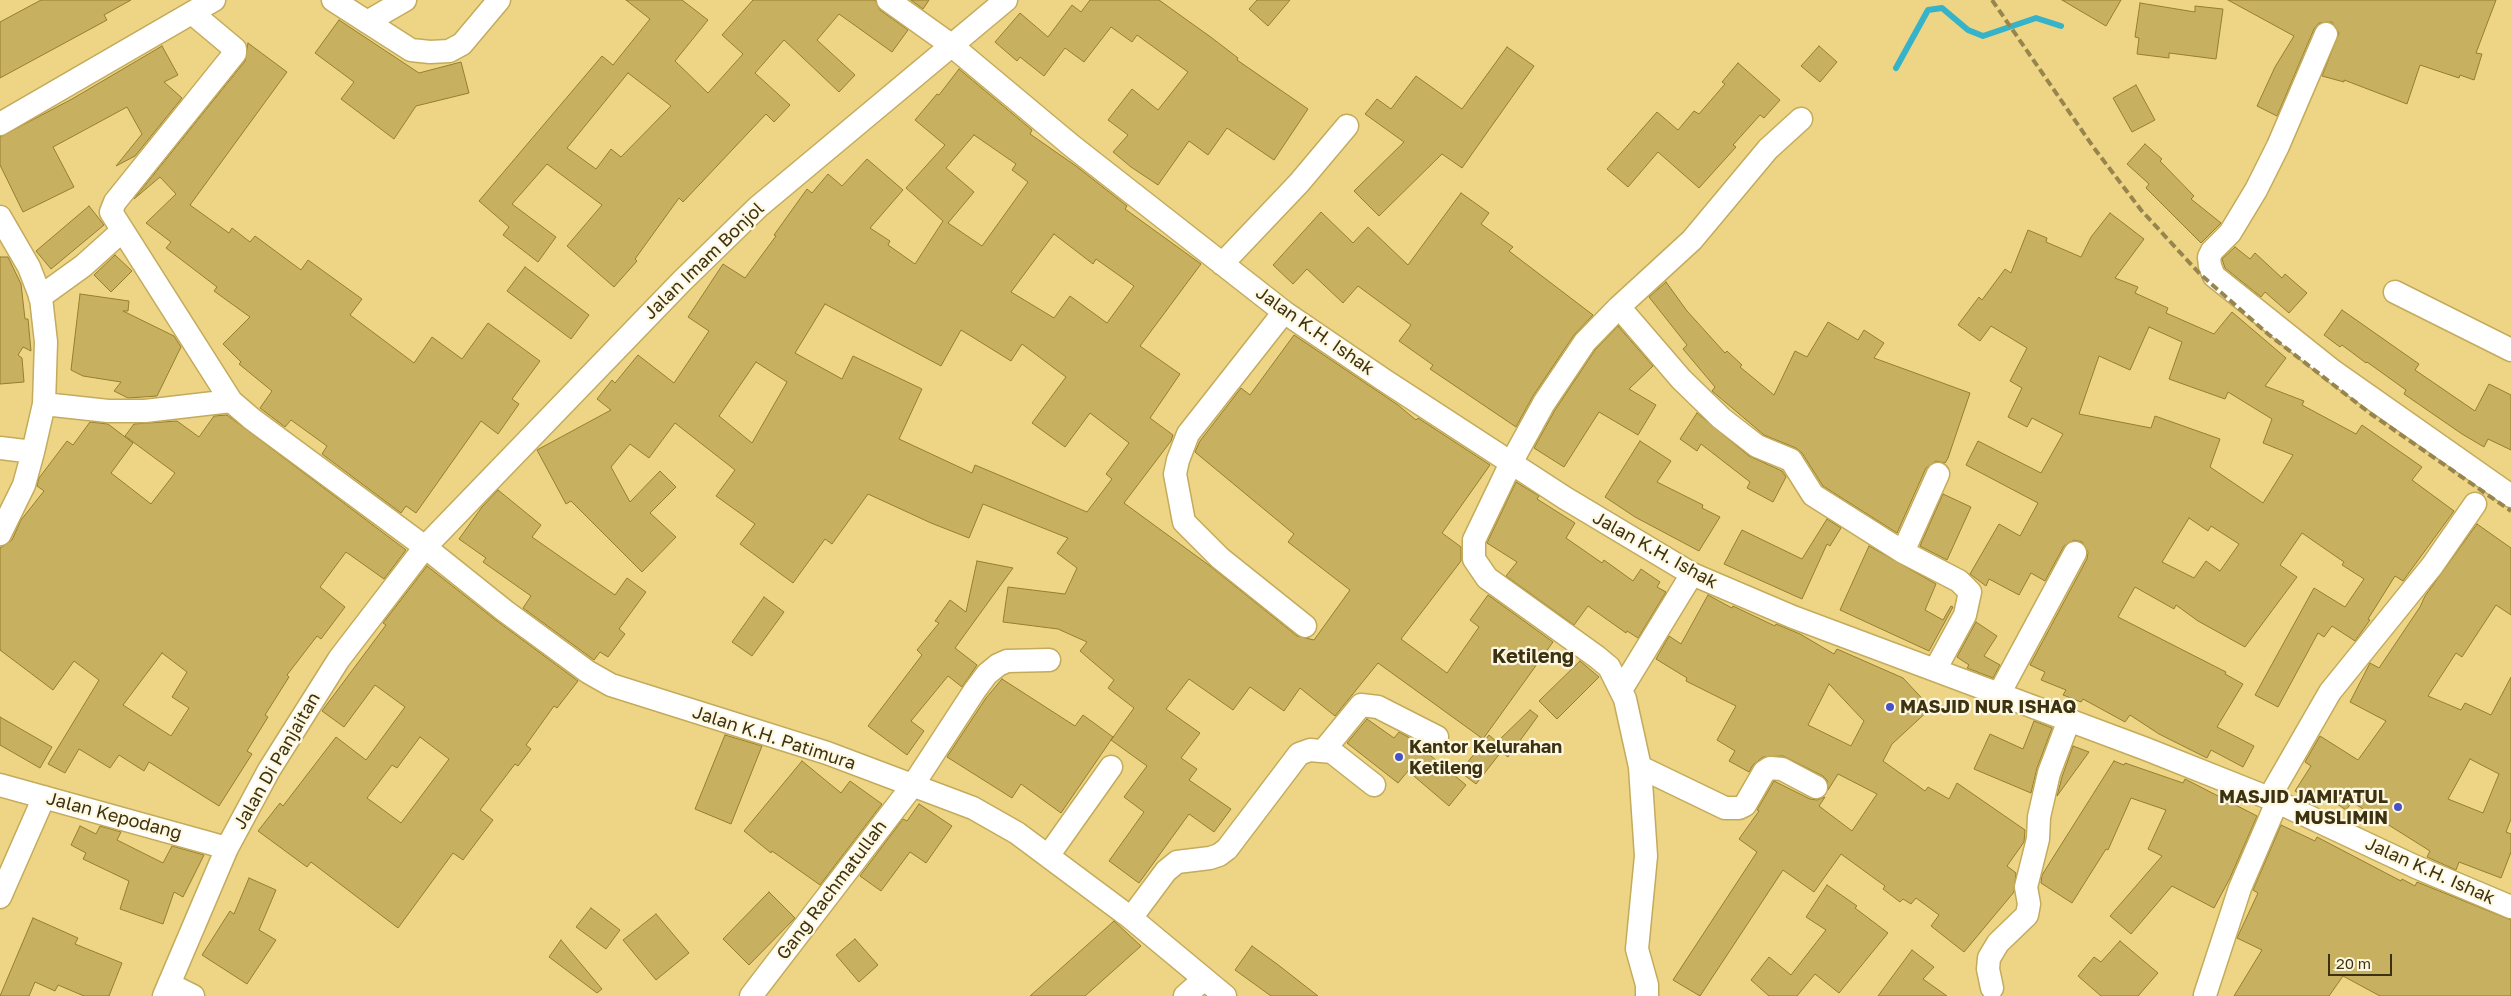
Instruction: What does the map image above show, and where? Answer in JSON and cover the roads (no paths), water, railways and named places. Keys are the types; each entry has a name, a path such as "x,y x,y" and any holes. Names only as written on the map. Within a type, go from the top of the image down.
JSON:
{"street":[{"path":"0,124 214,0"},
{"path":"334,0 411,50 430,52 449,51 471,36 499,0"},
{"path":"367,22 405,0"},
{"name":"Jalan K.H. Ishak","path":"888,0 951,45 1284,312 1511,463 1692,574 1784,613 2069,720 2273,800 2416,867 2511,906"},
{"name":"Jalan Imam Bonjol","path":"425,547 682,281 758,207 1006,0"},
{"name":"Jalan K.H. Patimura","path":"192,13 236,51 115,202 111,212 231,401 296,452 425,547 564,656 611,685 827,754 944,795 993,818 1018,833 1131,918 1225,996"},
{"path":"2326,34 2278,146 2256,190 2230,232 2209,256 2214,276 2333,372 2511,496"},
{"path":"1647,996 1637,949 1646,856 1640,767 1632,719 1622,690 1609,667 1597,657 1487,578 1478,568 1474,559 1474,540 1511,463 1566,369 1585,342 1619,307 1692,240 1768,149 1801,119"},
{"path":"1222,264 1299,183 1347,126"},
{"path":"0,217 29,266 40,297 46,342 44,404 33,452 24,486 0,534"},
{"path":"40,297 83,266 122,231"},
{"path":"2395,292 2511,350"},
{"path":"1619,307 1675,372 1721,418 1757,446 1790,460 1813,495 1904,552 1960,581 1970,592 1965,615 1935,670"},
{"path":"1284,312 1188,434 1175,474 1184,522 1220,558 1306,626"},
{"path":"44,404 108,411 145,411 231,401"},
{"path":"0,448 33,452"},
{"path":"1904,552 1938,474"},
{"path":"2205,995 2240,888 2273,800 2330,692 2432,566 2475,504"},
{"name":"Jalan Di Panjaitan","path":"167,990 227,848 269,770 339,658 425,547"},
{"path":"1998,694 2075,554"},
{"path":"1622,690 1692,574"},
{"name":"Gang Rachmatullah","path":"751,996 913,785 975,690 992,670 1007,661 1049,660"},
{"path":"1324,750 1361,705 1378,707 1437,737"},
{"path":"1992,988 1988,969 1989,958 1998,943 2027,916 2029,904 2026,882 2038,839 2040,817 2049,773 2069,720"},
{"path":"1131,918 1166,871 1177,862 1210,858 1219,855 1226,849 1299,754 1310,750 1332,752 1374,785"},
{"path":"1048,856 1111,767"},
{"path":"1640,767 1725,808 1739,808 1745,805 1764,772 1770,768 1782,769 1816,786"},
{"name":"Jalan Kepodang","path":"0,785 227,848"},
{"path":"0,897 44,797"},
{"path":"1185,996 1204,979"},
{"path":"167,990 193,996"}],"waterway":[{"path":"1896,68 1928,10 1942,8 1968,30 1983,36 2036,18 2061,26"}],"railway":[{"path":"1992,0 2094,148 2141,210 2199,273 2268,334 2371,414 2511,511"}],"place":[{"name":"MASJID NUR ISHAQ","path":"1890,707"},
{"name":"Kantor Kelurahan Ketileng","path":"1399,757"},
{"name":"MASJID JAMI'ATUL MUSLIMIN","path":"2398,807"}],"district":[{"name":"Ketileng","path":"1533,657"}]}
